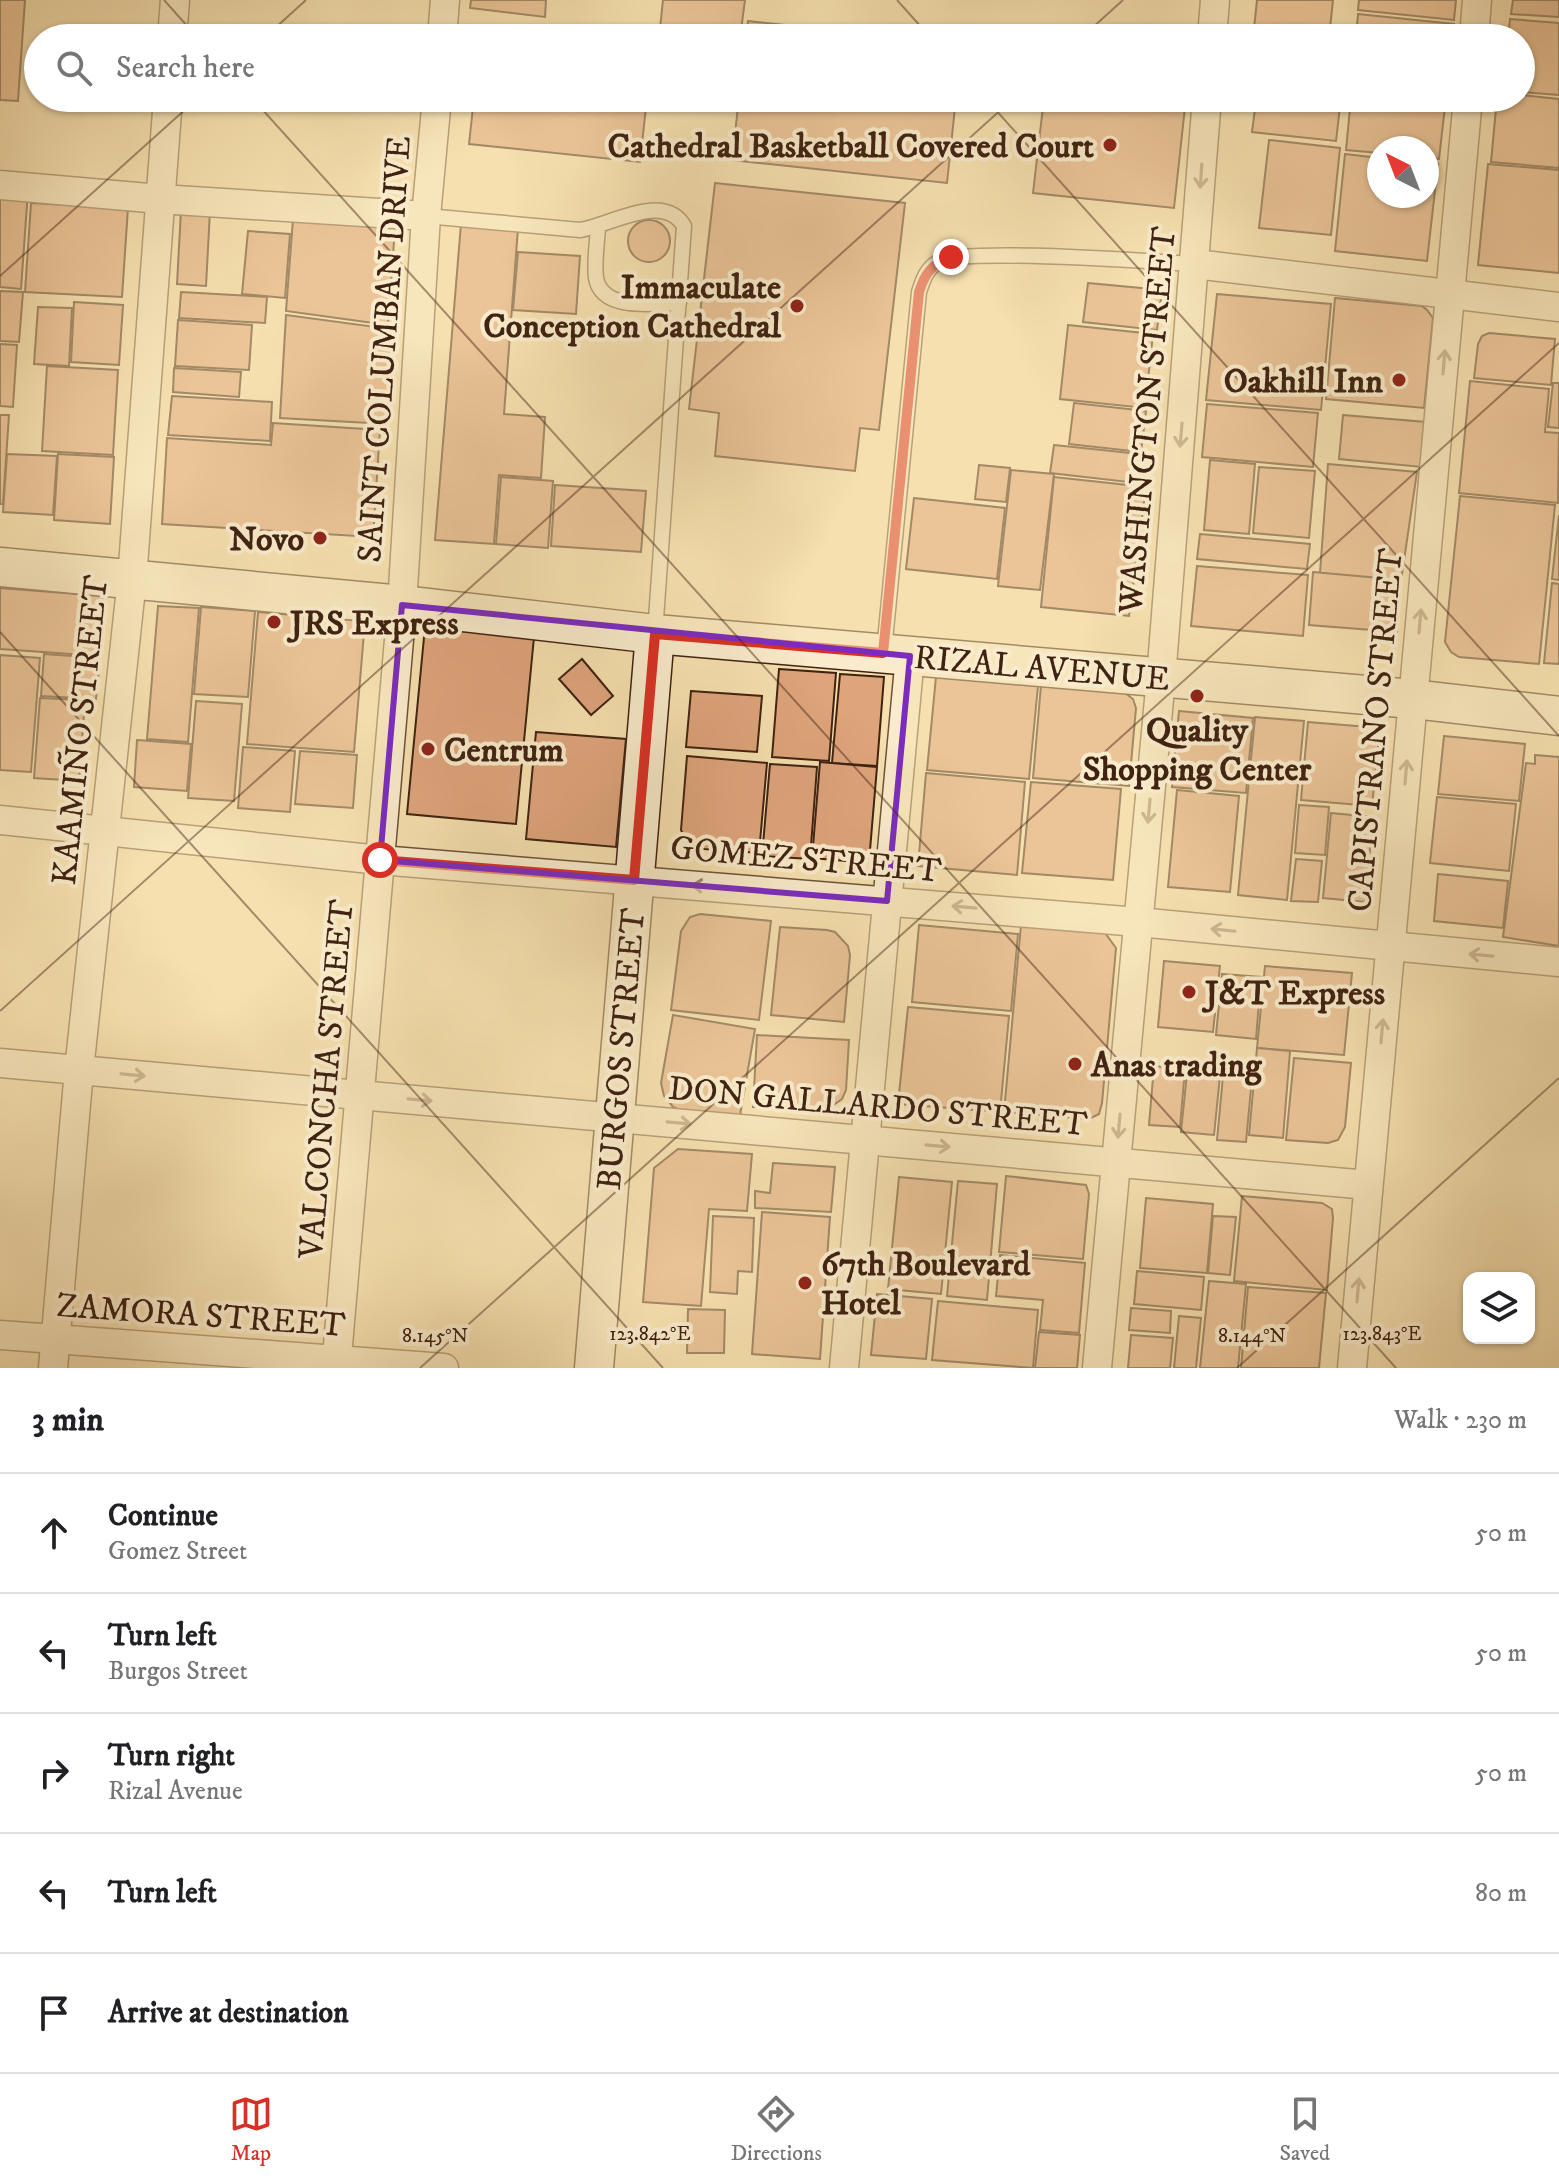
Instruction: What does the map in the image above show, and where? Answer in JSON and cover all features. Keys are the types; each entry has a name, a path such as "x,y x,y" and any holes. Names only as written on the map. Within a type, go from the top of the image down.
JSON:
{"main road":[{"name":"RIZAL AVENUE","path":"0,567 402,605 655,634 1413,699 1559,716"},
{"name":"BURGOS STREET","path":"594,1368 655,634"}],"street":[{"path":"173,24 175,0"},
{"path":"443,24 445,0"},
{"path":"1213,24 1215,0"},
{"path":"1475,24 1477,0"},
{"name":"KAAMIÑO STREET","path":"53,1368 79,1070 132,579 167,112"},
{"name":"SAINT COLUMBAN DRIVE","path":"402,605 426,216 436,112"},
{"name":"WASHINGTON STREET","path":"1097,1368 1161,678 1206,112"},
{"name":"CAPISTRANO STREET","path":"1352,1368 1467,112"},
{"path":"0,185 426,216"},
{"path":"1195,264 1559,307"},
{"name":"VALCONCHA STREET","path":"336,1364 402,605"},
{"path":"844,1368 887,901 897,654"},
{"name":"GOMEZ STREET","path":"0,820 380,860 1138,922 1559,962"},
{"name":"DON GALLARDO STREET","path":"0,1063 1368,1185"},
{"name":"ZAMORA STREET","path":"0,1335 336,1364 444,1368"}],"lane":[{"path":"426,216 580,230 598,228 644,211 663,211 679,219 684,226 655,634"},
{"path":"598,228 596,277 599,288 607,296 617,302 679,303"},
{"path":"897,654 919,292 925,274 938,262 951,257 986,255 1195,264"}],"highlighted area":[{"path":"402,605 910,656 887,901 380,860"}],"building":[{"path":"0,0 25,0 18,101 0,100"},
{"path":"471,0 546,0 545,17 470,8"},
{"path":"663,0 745,0 742,24 660,24"},
{"path":"1257,0 1333,0 1330,24 1254,24"},
{"path":"1359,0 1456,0 1454,20 1358,10"},
{"path":"1513,0 1559,0 1559,17 1511,14"},
{"path":"1358,14 1454,24 1357,24"},
{"path":"1510,19 1559,23 1559,95 1535,93 1535,24 1509,24"},
{"path":"748,21 775,24 748,24"},
{"path":"1535,96 1559,99 1559,168 1491,162 1496,112 1535,112"},
{"path":"472,112 645,112 640,162 469,144"},
{"path":"737,112 955,112 947,183 732,160"},
{"name":"Cathedral Basketball Covered Court","path":"1042,112 1184,112 1174,208 1033,193"},
{"path":"1255,112 1339,112 1336,141 1252,132"},
{"path":"1350,112 1444,112 1439,159 1439,136 1367,136 1367,152 1346,150"},
{"path":"1269,140 1340,148 1331,235 1259,228"},
{"path":"1345,154 1367,157 1367,208 1433,208 1427,261 1335,251"},
{"path":"1488,164 1559,170 1559,273 1478,265"},
{"name":"Immaculate Conception Cathedral","path":"715,183 905,203 879,430 860,428 855,471 715,456 719,413 689,409"},
{"path":"0,189 28,191 21,289 0,287"},
{"path":"31,203 128,208 122,297 25,292"},
{"path":"181,210 210,211 206,286 177,284"},
{"path":"293,219 380,226 390,233 394,241 388,325 286,311"},
{"path":"649,220 664,226 670,241 664,256 649,262 634,256 628,241 634,226"},
{"path":"461,224 518,228 504,414 545,417 541,478 499,475 494,544 435,540"},
{"path":"248,231 290,234 285,298 242,294"},
{"path":"518,252 580,256 576,314 513,310"},
{"path":"1088,283 1162,290 1157,330 1083,322"},
{"path":"0,291 23,292 19,342 0,341"},
{"path":"181,292 267,297 265,323 179,318"},
{"path":"1217,294 1331,304 1321,410 1206,400"},
{"path":"1335,298 1422,306 1427,310 1433,318 1424,408 1326,399"},
{"path":"74,302 123,305 119,365 71,362"},
{"path":"38,307 72,308 69,366 34,364"},
{"path":"286,315 391,329 387,424 280,418"},
{"path":"178,320 252,325 249,370 175,366"},
{"path":"1068,325 1153,334 1145,408 1060,399"},
{"path":"1489,333 1555,339 1551,385 1474,378 1478,344 1482,336"},
{"path":"0,344 17,345 13,407 0,406"},
{"path":"47,366 118,370 113,455 42,451"},
{"path":"174,368 241,372 239,397 173,392"},
{"path":"1470,381 1549,389 1545,432 1559,433 1558,503 1459,493"},
{"path":"1553,383 1559,383 1559,428 1548,427"},
{"path":"172,396 272,402 270,441 168,435"},
{"path":"1074,403 1146,411 1141,452 1069,444"},
{"path":"1207,404 1318,413 1313,467 1202,457"},
{"path":"0,415 9,415 3,504 0,504"},
{"path":"1343,415 1426,422 1422,467 1339,459"},
{"path":"273,423 380,430 373,537 162,524 167,438 271,445"},
{"path":"1054,445 1140,454 1137,483 1050,473"},
{"path":"7,454 57,456 53,515 3,512"},
{"path":"58,454 114,457 110,524 54,520"},
{"path":"1210,460 1255,464 1249,534 1204,530"},
{"path":"1328,464 1417,472 1401,581 1320,573"},
{"path":"979,465 1010,468 1006,502 975,499"},
{"path":"1259,467 1315,471 1309,538 1253,533"},
{"path":"1011,470 1054,474 1040,590 998,586"},
{"path":"501,477 553,481 548,548 496,544"},
{"path":"1054,477 1146,487 1129,616 1041,607"},
{"path":"555,485 646,491 641,552 551,546"},
{"path":"1460,496 1555,505 1539,664 1459,657 1451,652 1445,642"},
{"path":"914,498 1005,508 997,579 906,569"},
{"path":"1559,515 1559,580 1552,579"},
{"path":"1200,534 1310,544 1307,569 1197,559"},
{"path":"1197,566 1308,575 1303,636 1191,626"},
{"path":"1313,572 1401,580 1397,632 1309,625"},
{"path":"1552,583 1559,584 1559,664 1544,663"},
{"path":"0,588 103,596 99,656 0,649"},
{"path":"158,606 199,608 188,742 147,739"},
{"path":"201,607 255,611 248,697 194,694"},
{"path":"258,612 365,621 354,752 247,744"},
{"path":"425,627 534,637 516,824 407,814"},
{"path":"44,654 100,658 96,699 41,696"},
{"path":"0,655 40,658 31,772 0,770"},
{"path":"582,659 613,696 591,715 559,679"},
{"path":"779,669 836,673 829,761 772,757"},
{"path":"840,674 884,677 877,766 832,763"},
{"path":"936,677 1038,686 1029,779 927,770"},
{"path":"1041,685 1125,693 1133,699 1136,708 1129,786 1033,778"},
{"path":"691,691 762,696 757,752 686,747"},
{"path":"40,698 85,700 79,781 34,778"},
{"path":"196,701 242,704 234,801 188,798"},
{"path":"1179,711 1253,718 1246,793 1172,787"},
{"path":"1255,717 1304,721 1287,900 1238,895"},
{"path":"1308,722 1380,728 1372,806 1301,800"},
{"path":"536,732 626,739 616,847 526,839"},
{"path":"1444,736 1525,744 1519,801 1438,794"},
{"path":"137,740 191,744 187,791 134,787"},
{"path":"243,747 295,751 290,812 238,808"},
{"path":"300,751 357,755 353,808 295,804"},
{"path":"1535,755 1559,757 1559,946 1503,937 1526,763 1535,764"},
{"path":"687,756 767,763 759,853 704,849 687,842 681,830"},
{"path":"820,762 877,767 867,859 858,862 812,858"},
{"path":"770,764 817,767 810,859 762,856"},
{"path":"926,773 1025,782 1017,875 918,866"},
{"path":"1031,782 1121,789 1113,880 1022,873"},
{"path":"1177,790 1239,796 1230,892 1168,887"},
{"path":"1437,797 1516,804 1509,871 1430,863"},
{"path":"1299,805 1329,807 1325,855 1295,853"},
{"path":"1331,813 1373,817 1365,902 1323,898"},
{"path":"1296,859 1322,861 1318,902 1291,901"},
{"path":"1438,874 1508,881 1503,928 1434,921"},
{"path":"700,914 771,921 759,1020 671,1010 681,931 690,917"},
{"path":"919,925 1018,934 1011,1011 912,1002"},
{"path":"1021,925 1105,933 1116,948 1102,1103 1099,1114 1089,1119 1004,1112"},
{"path":"780,927 835,932 848,946 850,955 844,1022 771,1015"},
{"path":"1164,961 1220,966 1213,1032 1158,1027"},
{"path":"1265,966 1352,973 1344,1055 1257,1048"},
{"path":"1222,974 1261,977 1256,1039 1216,1035"},
{"path":"908,1007 1009,1016 1000,1112 898,1104"},
{"path":"673,1015 755,1029 739,1121 687,1113 673,1107 664,1096 661,1083"},
{"path":"757,1035 849,1040 846,1090 842,1099 825,1111 753,1107"},
{"path":"1257,1048 1290,1051 1283,1138 1249,1135"},
{"path":"1294,1058 1351,1063 1345,1127 1338,1140 1328,1143 1286,1140"},
{"path":"1154,1066 1185,1069 1180,1127 1149,1125"},
{"path":"1187,1073 1220,1076 1214,1135 1181,1132"},
{"path":"1223,1076 1252,1078 1246,1142 1217,1140"},
{"path":"678,1149 752,1154 747,1211 709,1209 701,1306 643,1302 654,1168"},
{"path":"773,1163 835,1167 831,1212 755,1208 755,1191 770,1193"},
{"path":"1006,1176 1086,1185 1089,1194 1083,1259 999,1252"},
{"path":"899,1177 952,1182 941,1294 888,1289"},
{"path":"958,1181 997,1184 987,1300 947,1296"},
{"path":"1242,1196 1322,1203 1332,1209 1327,1290 1234,1281"},
{"path":"1146,1198 1213,1204 1207,1273 1140,1268"},
{"path":"762,1212 830,1217 820,1359 752,1354"},
{"path":"713,1216 754,1218 752,1272 738,1271 737,1294 710,1292"},
{"path":"1213,1216 1236,1217 1230,1275 1208,1273"},
{"path":"1000,1255 1085,1263 1079,1333 1040,1330 1043,1300 996,1296"},
{"path":"1137,1271 1204,1277 1201,1310 1134,1304"},
{"path":"1209,1281 1246,1284 1238,1368 1200,1368"},
{"path":"1248,1287 1326,1293 1319,1368 1241,1368"},
{"path":"877,1294 932,1299 926,1359 871,1355"},
{"path":"938,1301 1038,1310 1033,1368 932,1360"},
{"path":"1131,1308 1171,1311 1170,1333 1129,1330"},
{"path":"688,1309 725,1310 724,1353 687,1353"},
{"path":"1179,1316 1201,1318 1196,1368 1174,1368"},
{"path":"1039,1332 1080,1335 1077,1368 1035,1368"},
{"path":"1131,1335 1173,1338 1170,1368 1128,1368"}],"place":[{"name":"Cathedral Basketball Covered Court","path":"1110,145"},
{"name":"Immaculate Conception Cathedral","path":"797,306"},
{"name":"Oakhill Inn","path":"1399,380"},
{"name":"Novo","path":"320,538"},
{"name":"JRS Express","path":"274,622"},
{"name":"Quality Shopping Center","path":"1197,696"},
{"name":"Centrum","path":"428,749"},
{"name":"J&T Express","path":"1189,992"},
{"name":"Anas trading","path":"1075,1064"},
{"name":"67th Boulevard Hotel","path":"805,1283"}],"route":[{"path":"380,860 634,880 655,634 883,653 919,292 925,274 938,262 951,257"}]}
